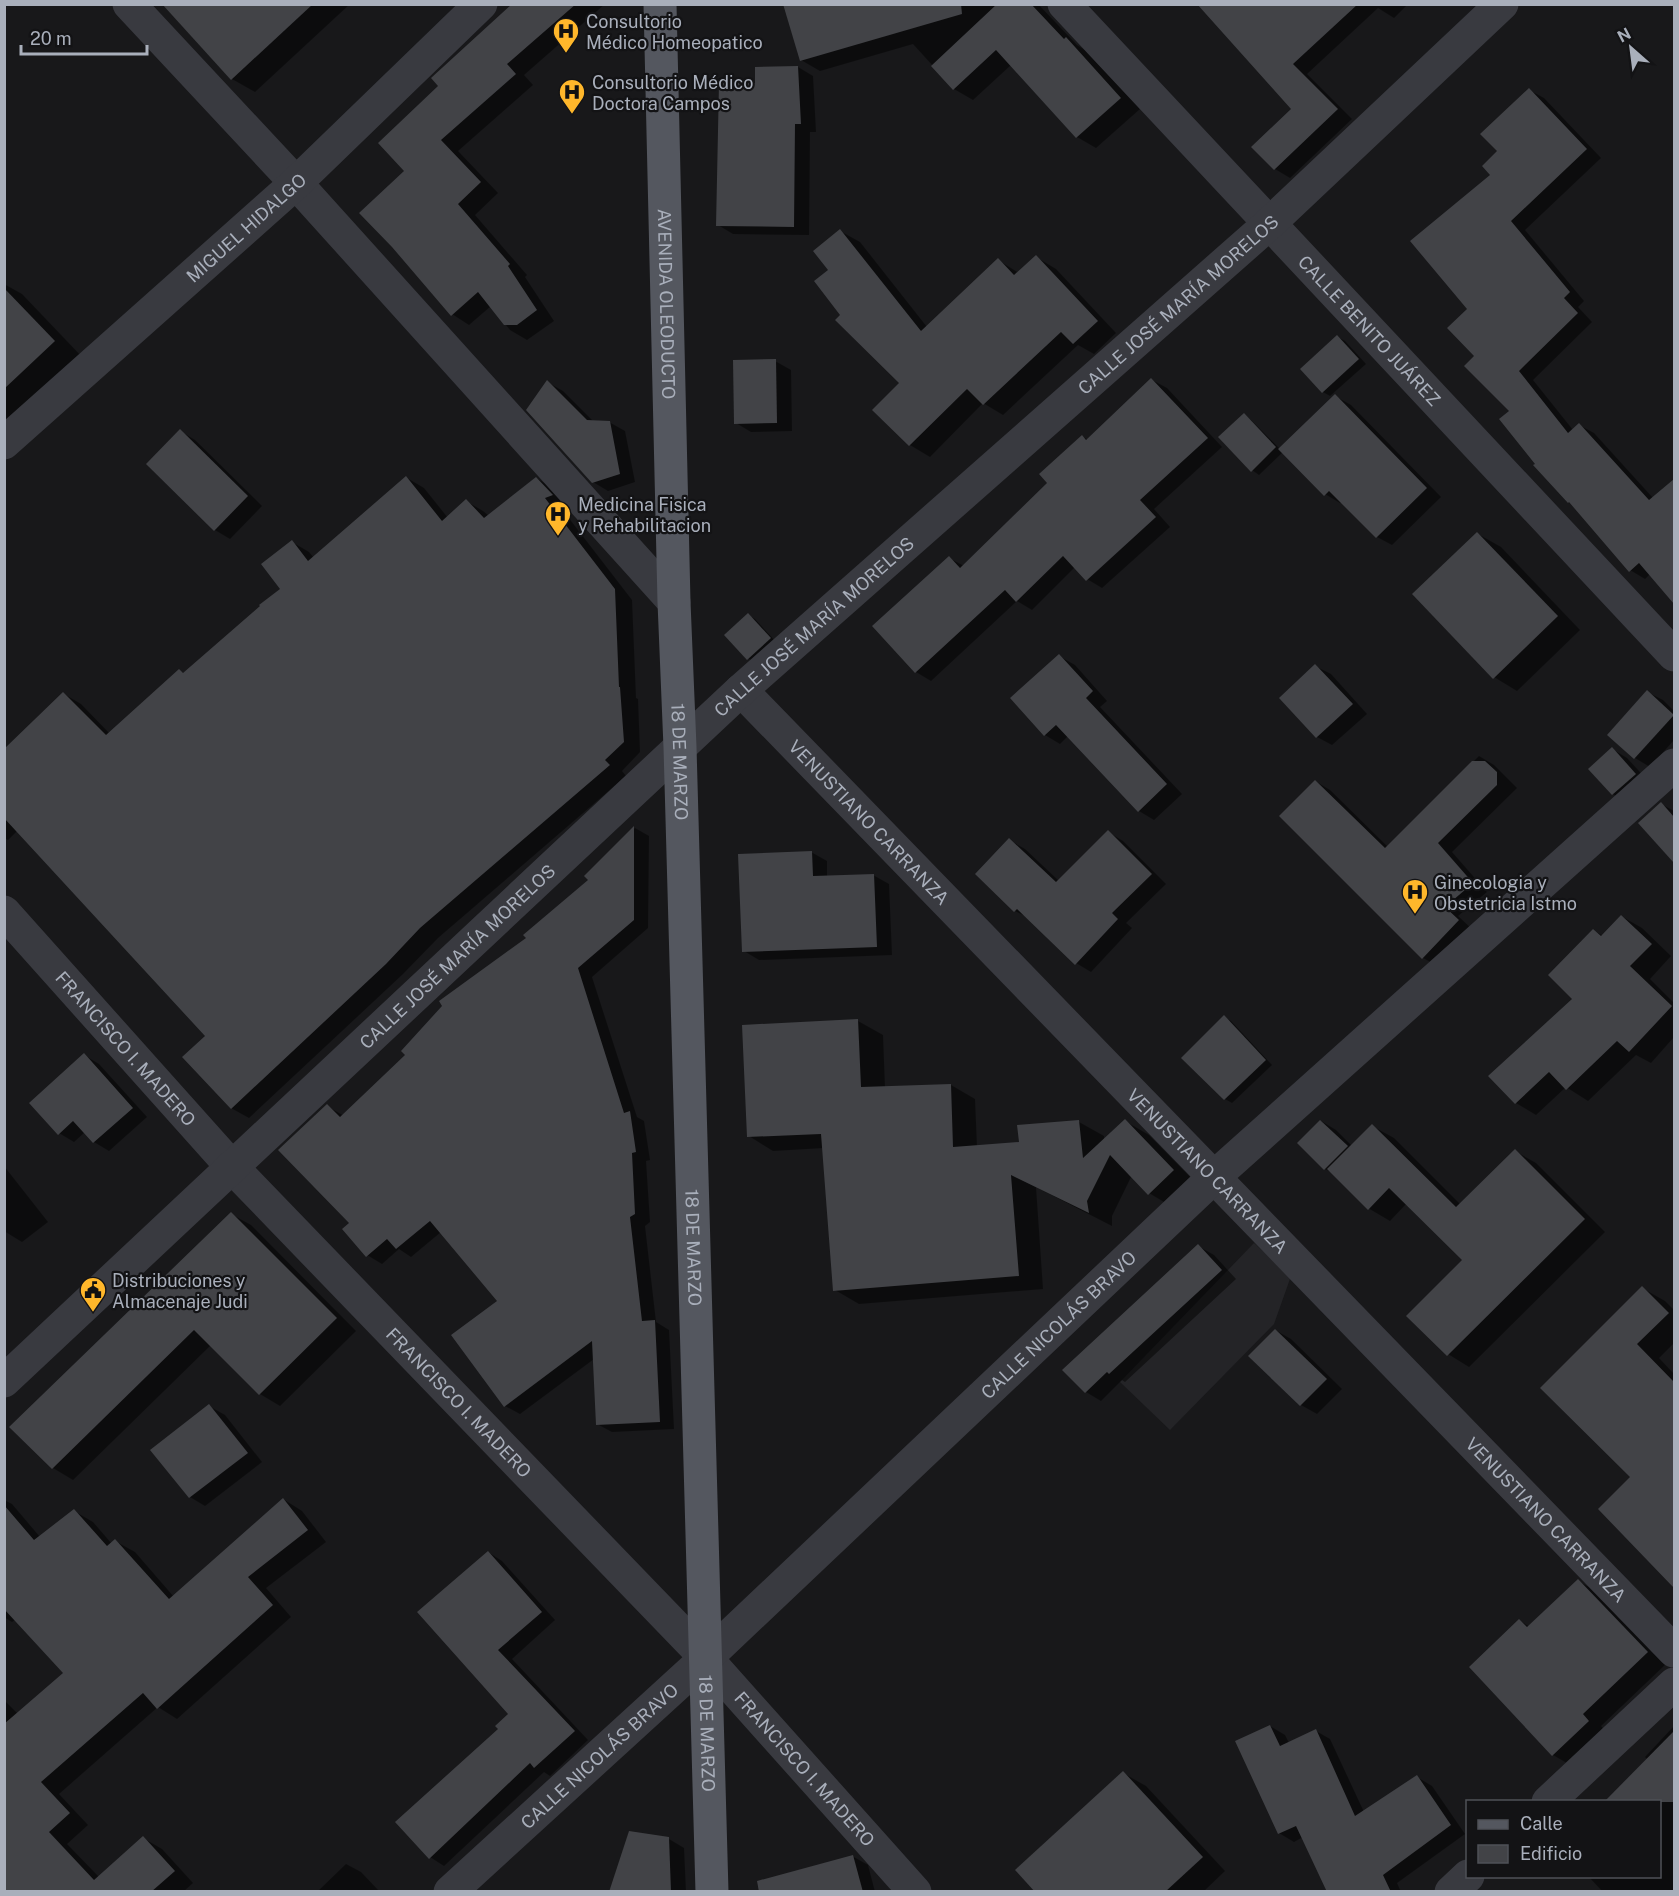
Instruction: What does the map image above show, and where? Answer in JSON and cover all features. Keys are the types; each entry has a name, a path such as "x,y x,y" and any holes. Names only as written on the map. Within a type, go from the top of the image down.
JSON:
{"main road":[{"name":"AVENIDA OLEODUCTO","path":"660,4 674,602"},
{"name":"18 DE MARZO","path":"674,602 712,1892"}],"street":[{"path":"129,4 296,183 674,602"},
{"name":"MIGUEL HIDALGO","path":"4,443 296,183 481,4"},
{"name":"CALLE BENITO JUÁREZ","path":"1065,4 1674,655"},
{"name":"CALLE JOSÉ MARÍA MORELOS","path":"4,1381 741,690 1270,223 1502,4"},
{"name":"VENUSTIANO CARRANZA","path":"741,690 1674,1651"},
{"name":"CALLE NICOLÁS BRAVO","path":"450,1892 706,1658 1214,1177 1674,765"},
{"name":"FRANCISCO I. MADERO","path":"4,912 232,1167 706,1658 915,1892"},
{"path":"1550,1800 1674,1684"},
{"path":"1452,1892 1466,1878"}],"shaded area":[{"path":"1254,1243 1291,1276 1274,1324 1170,1430 1120,1382"}],"building":[{"path":"162,4 313,4 231,80"},
{"path":"512,4 576,4 507,64 516,74 441,140 481,182 458,204 510,264 508,266 537,310 517,325 504,325 478,292 451,316 392,247 359,213 404,171 378,143 438,86 431,78"},
{"path":"783,4 961,4 962,14 800,61"},
{"path":"997,4 1031,4 1064,39 1066,37 1121,98 1076,138 996,50 953,90 931,66"},
{"path":"1197,4 1358,4 1293,64 1338,109 1274,170 1251,147 1291,109"},
{"path":"798,66 801,124 795,124 794,227 716,226 719,83 755,83 755,67"},
{"path":"1529,88 1587,149 1511,221 1570,292 1564,298 1578,313 1519,371 1568,433 1579,423 1649,500 1674,479 1674,604 1639,563 1629,572 1569,502 1533,465 1535,464 1499,419 1509,411 1464,366 1474,356 1447,328 1467,309 1410,241 1490,175 1482,166 1497,151 1480,134"},
{"path":"840,229 921,331 998,258 1014,275 1036,255 1098,321 1073,344 1061,332 983,405 967,389 909,446 872,410 899,383 835,320 840,315 814,281 828,270 813,251"},
{"path":"4,288 55,341 4,389"},
{"path":"1337,335 1359,359 1322,393 1300,369"},
{"path":"776,359 777,423 734,424 733,360"},
{"path":"1151,378 1208,438 1140,500 1156,517 1086,581 1063,556 1016,602 1005,590 915,673 872,626 949,556 960,568 1047,483 1039,474 1082,435 1086,440"},
{"path":"547,380 587,420 610,421 620,474 592,483 526,410"},
{"path":"1335,394 1427,488 1376,538 1329,491 1324,496 1278,449"},
{"path":"1244,413 1276,447 1251,472 1218,437"},
{"path":"180,429 248,496 214,531 146,464"},
{"path":"406,476 442,521 466,499 484,518 536,477 553,495 545,498 615,589 624,742 605,760 610,765 420,928 386,964 231,1109 182,1057 205,1036 4,818 4,749 63,692 106,735 179,669 183,673 280,589 261,564 292,540 308,561"},
{"path":"1477,532 1558,616 1493,679 1412,594"},
{"path":"748,613 771,638 747,660 724,635"},
{"path":"1059,654 1093,691 1086,698 1167,784 1138,812 1056,725 1044,736 1010,698"},
{"path":"1315,664 1353,704 1316,738 1279,698"},
{"path":"1647,690 1674,715 1634,759 1607,735"},
{"path":"1612,747 1636,774 1612,795 1588,769"},
{"path":"1472,761 1485,761 1497,772 1497,785 1438,843 1473,883 1445,907 1459,920 1422,959 1279,816 1315,780 1385,848"},
{"path":"1661,802 1674,817 1674,863 1638,823"},
{"path":"634,826 634,920 578,968 624,1113 630,1111 636,1152 632,1153 635,1214 630,1217 642,1321 655,1320 660,1422 596,1425 592,1341 504,1407 451,1335 497,1301 430,1221 396,1249 387,1239 366,1257 342,1229 349,1223 278,1150 327,1104 340,1117 405,1055 401,1051 442,1006 439,1001 526,938 523,935 588,880 584,876"},
{"path":"1108,830 1152,874 1112,913 1118,919 1075,965 1017,909 1014,912 975,874 1009,838 1056,882"},
{"path":"812,851 813,876 874,874 877,947 742,952 738,854"},
{"path":"1621,915 1652,944 1630,966 1672,1006 1629,1052 1617,1041 1566,1090 1549,1072 1515,1104 1488,1076 1572,999 1548,975 1593,929 1601,936"},
{"path":"1224,1015 1266,1060 1224,1100 1181,1058"},
{"path":"858,1019 861,1087 951,1084 953,1147 1019,1142 1017,1125 1079,1120 1083,1158 1125,1119 1174,1170 1148,1195 1110,1155 1087,1201 1089,1213 1011,1175 1019,1276 833,1291 821,1134 747,1137 742,1025"},
{"path":"84,1053 133,1108 93,1143 73,1121 58,1135 29,1103"},
{"path":"1320,1120 1348,1146 1324,1170 1297,1143"},
{"path":"1372,1124 1456,1207 1515,1149 1585,1219 1447,1356 1406,1316 1462,1260 1389,1188 1368,1210 1327,1169"},
{"path":"231,1212 337,1318 259,1395 194,1330 52,1469 9,1427"},
{"path":"1198,1244 1222,1270 1109,1374 1107,1372 1085,1393 1062,1370"},
{"path":"1642,1286 1669,1313 1637,1344 1674,1382 1674,1588 1598,1509 1630,1477 1540,1388"},
{"path":"1275,1329 1327,1379 1300,1406 1248,1356"},
{"path":"209,1404 248,1453 189,1498 150,1450"},
{"path":"283,1498 308,1530 248,1577 273,1605 157,1709 143,1693 41,1782 70,1813 49,1832 94,1880 143,1836 175,1871 151,1892 4,1892 4,1724 63,1673 4,1609 4,1505 34,1540 74,1509 107,1546 115,1539 169,1599"},
{"path":"488,1551 542,1612 498,1650 575,1731 534,1768 530,1763 429,1859 395,1822 498,1729 495,1726 508,1714 417,1612"},
{"path":"1578,1579 1648,1652 1583,1714 1589,1721 1552,1756 1469,1667 1519,1619 1527,1627"},
{"path":"1270,1725 1280,1746 1316,1729 1355,1816 1417,1775 1451,1825 1383,1875 1391,1892 1327,1892 1296,1826 1278,1834 1235,1741"},
{"path":"1674,1731 1674,1802 1606,1800"},
{"path":"1123,1771 1203,1857 1165,1892 1035,1892 1015,1870"},
{"path":"629,1831 669,1837 671,1892 609,1892"},
{"path":"853,1855 863,1892 759,1892 757,1881"}],"place":[{"name":"Consultorio Médico Homeopatico","path":"566,54"},
{"name":"Consultorio Médico Doctora Campos","path":"572,115"},
{"name":"Medicina Fisica y Rehabilitacion","path":"558,537"},
{"name":"Ginecologia y Obstetricia Istmo","path":"1415,915"},
{"name":"Distribuciones y Almacenaje Judi","path":"93,1313"}]}
